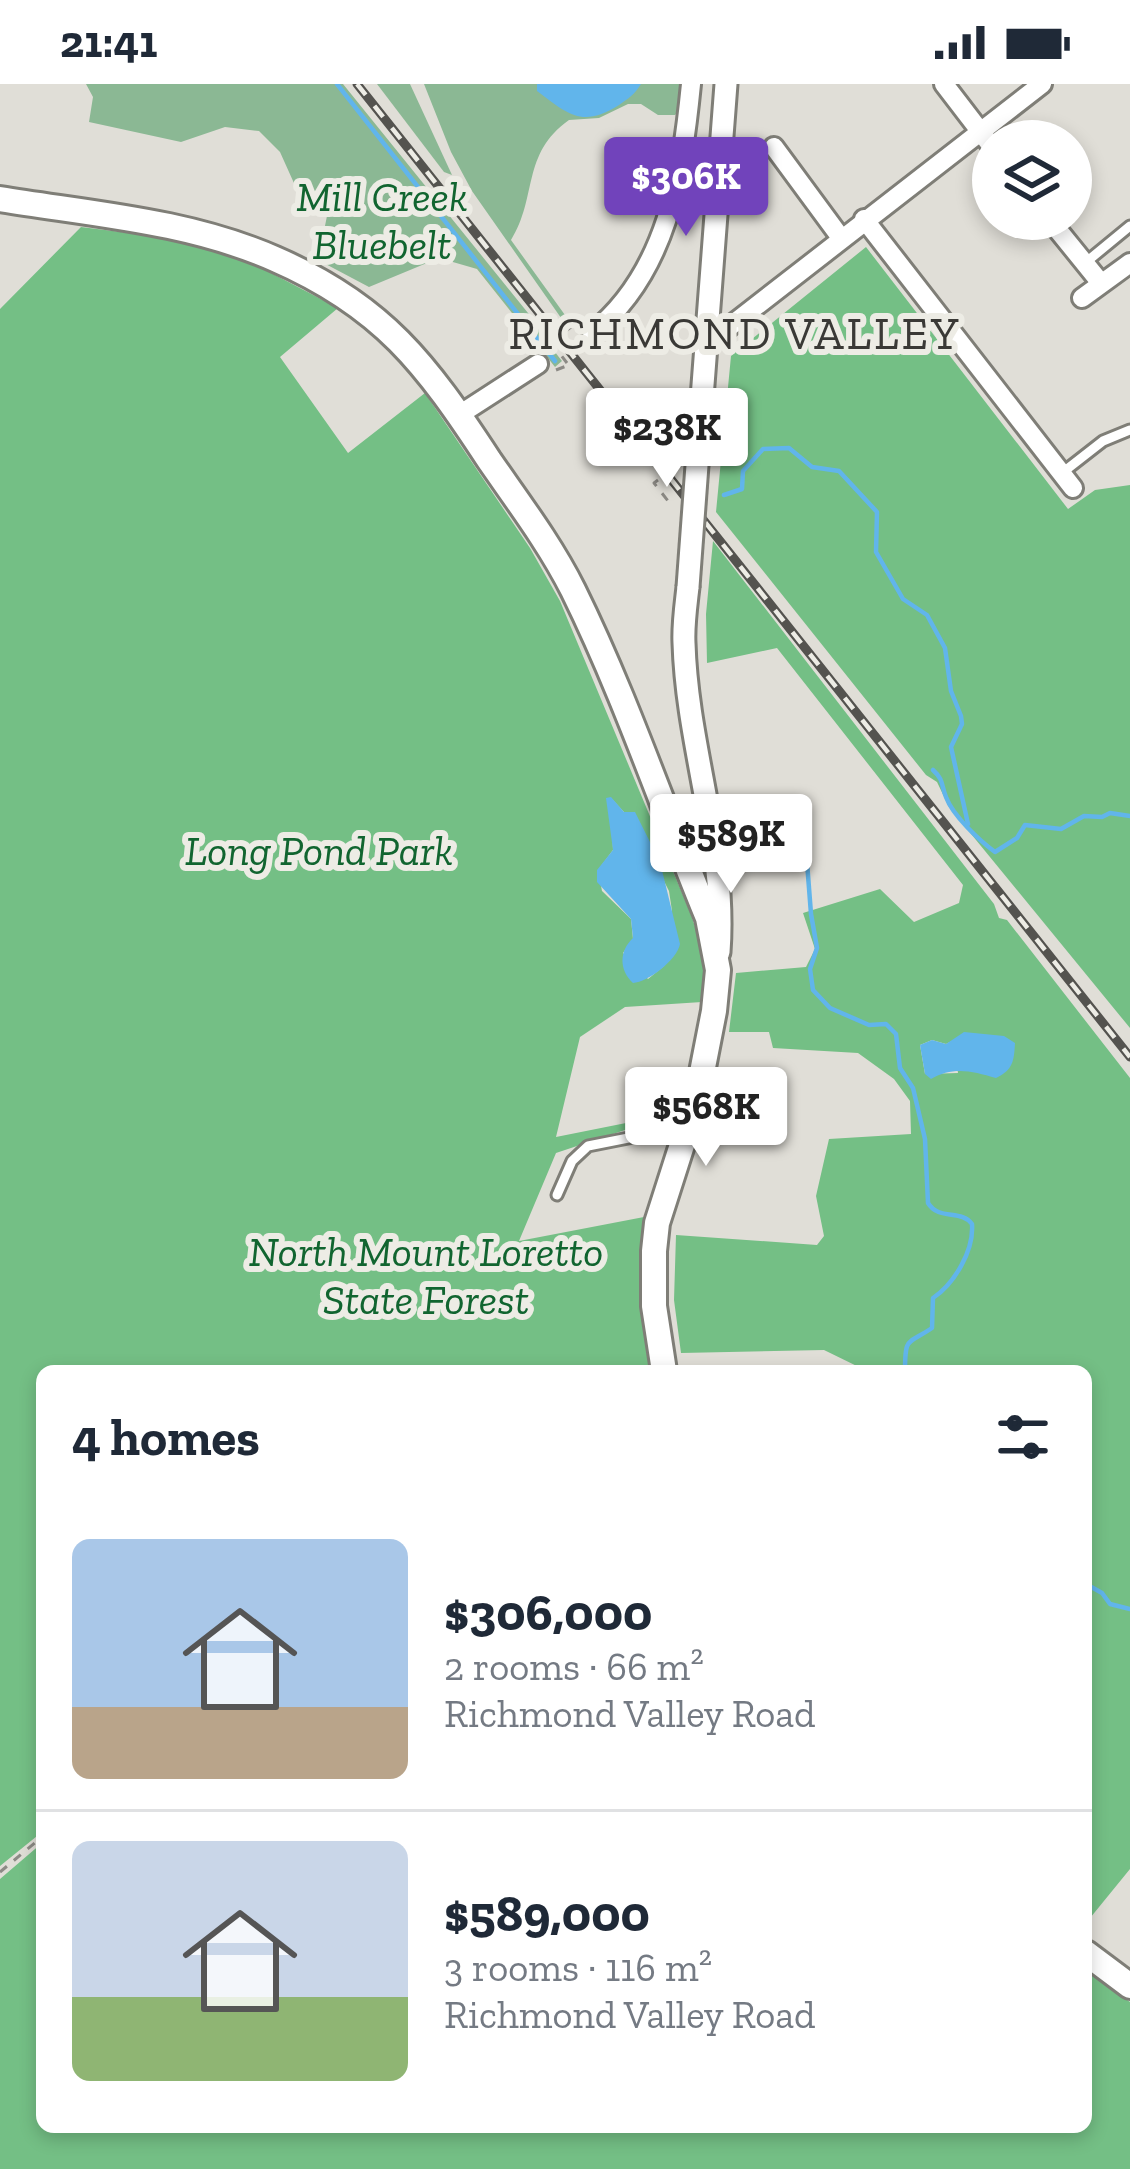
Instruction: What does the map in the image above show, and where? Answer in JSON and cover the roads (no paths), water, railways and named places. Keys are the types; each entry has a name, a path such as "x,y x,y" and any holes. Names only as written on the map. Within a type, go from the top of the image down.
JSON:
{"main road":[{"path":"0,199 185,229 275,259 369,311 420,361 571,586 708,918 718,970 706,1058 657,1223 654,1306 663,1365"},
{"path":"1092,1958 1130,1986"}],"street":[{"path":"592,333 632,297 661,238 692,84"},
{"path":"718,970 722,910 717,844 708,816 684,640 726,84"},
{"path":"944,84 972,122"},
{"path":"994,120 1042,84"},
{"path":"706,345 972,136"},
{"path":"775,147 841,238"},
{"path":"865,219 1067,481"},
{"path":"1066,240 1100,282"},
{"path":"1082,298 1130,263"},
{"path":"459,415 538,364"},
{"path":"676,841 702,830 708,816"}],"lane":[{"path":"1084,263 1130,226"},
{"path":"1067,481 1103,441 1130,430"},
{"path":"557,1196 572,1161 588,1146 689,1126"}],"water":[{"path":"537,84 641,84 619,105 585,117 558,107 537,91"},
{"path":"611,797 624,812 635,812 660,862 680,944 661,969 633,983 622,960 633,938 631,919 597,882 597,870 613,850 606,798"},
{"path":"964,1032 1004,1036 1015,1043 1009,1068 996,1078 963,1071 931,1079 925,1074 920,1045 932,1040 946,1044"}],"waterway":[{"path":"337,84 555,361"},
{"path":"724,495 742,489 743,471 763,449 789,448 812,467 839,471 877,512 876,552 903,599 927,615 945,648 951,691 961,716 951,747 968,824"},
{"path":"933,770 954,812 995,852 1017,838 1025,825 1061,829 1084,816 1130,816"},
{"path":"803,810 817,948 810,969 813,990 830,1008 869,1025 886,1024 896,1034 900,1068 913,1088 925,1139 928,1203 938,1212 972,1224 961,1266 933,1298 932,1328 907,1346 905,1365"},
{"path":"1092,1587 1110,1604 1130,1609"}],"railway":[{"path":"357,84 1130,1057"}],"district":[{"name":"RICHMOND VALLEY","path":"735,333"}],"park label":[{"name":"Mill Creek Bluebelt","path":"382,220"},
{"name":"Long Pond Park","path":"319,850"},
{"name":"North Mount Loretto State Forest","path":"426,1275"}]}
